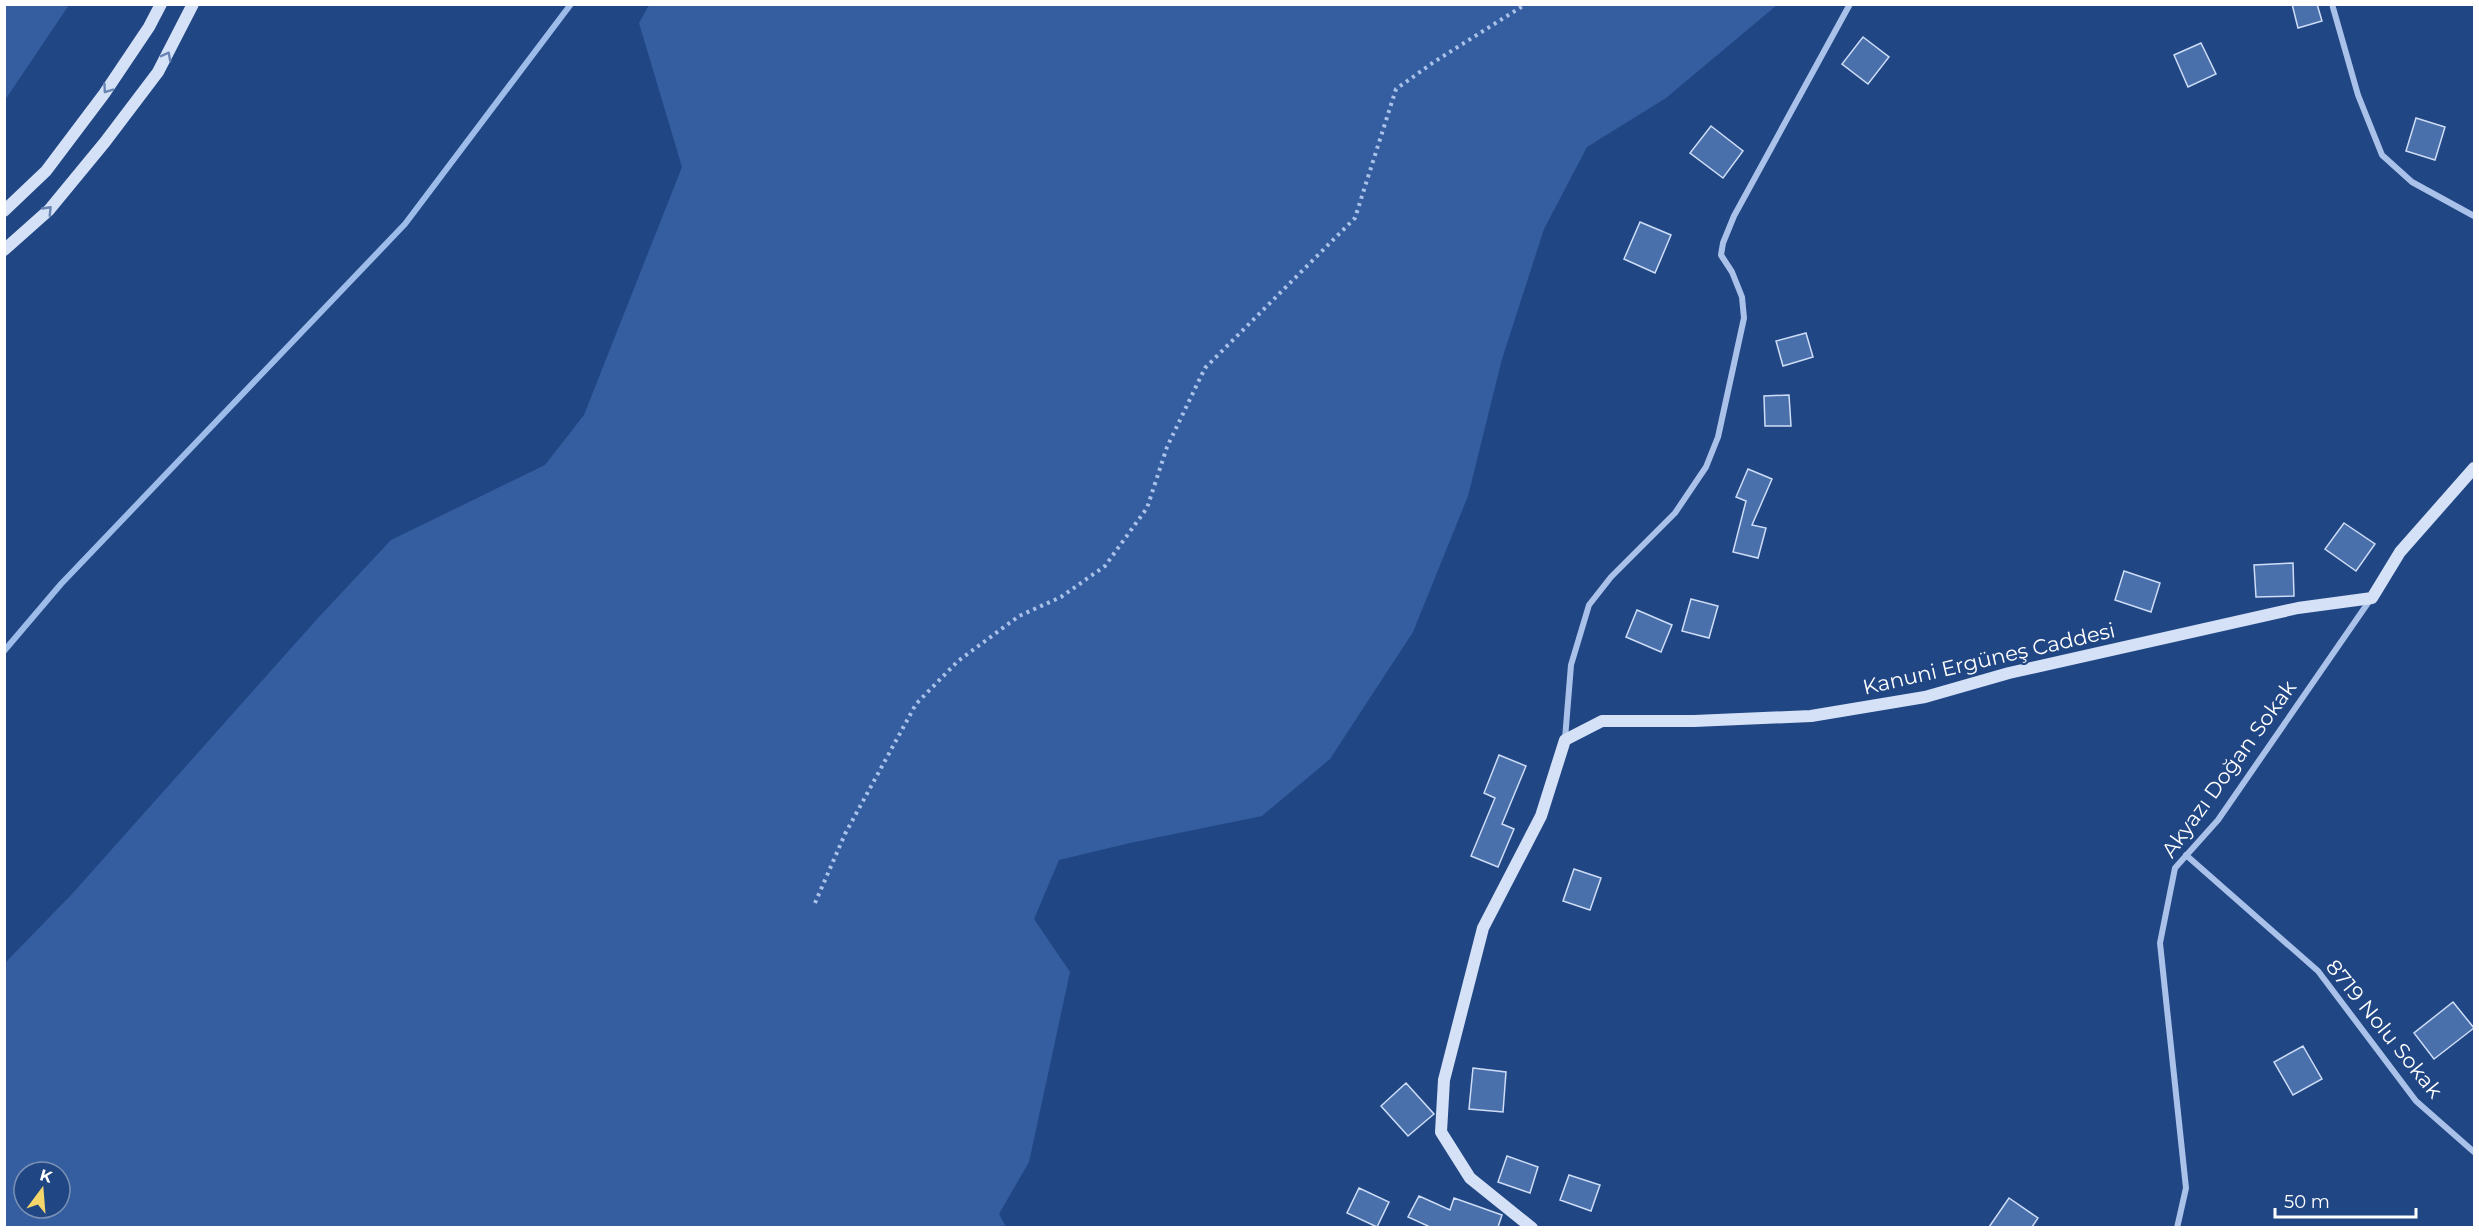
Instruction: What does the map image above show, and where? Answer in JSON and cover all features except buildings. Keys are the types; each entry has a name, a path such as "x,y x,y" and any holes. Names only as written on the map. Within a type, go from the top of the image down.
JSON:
{"street":[{"path":"4,211 46,171 59,154 149,27 160,4"},
{"path":"4,249 49,210 118,125 158,72 193,4"},
{"path":"1532,1227 1470,1178 1441,1132 1444,1080 1484,928 1541,816 1565,740 1571,665 1589,605 1611,577 1675,513 1706,467 1718,437 1744,318 1742,297 1732,272 1721,255 1723,243 1734,216 1850,4"},
{"path":"2332,4 2358,95 2382,155 2412,182 2475,216"},
{"path":"2372,598 2400,552 2475,468"},
{"name":"Kanuni Ergüneş Caddesi","path":"1565,740 1602,721 1694,721 1811,716 1925,698 2009,673 2298,608 2372,598"},
{"name":"Akyazı Doğan Sokak","path":"2177,1227 2186,1188 2160,943 2175,868 2218,820 2372,598"},
{"name":"8719 Nolu Sokak","path":"2186,855 2318,971 2416,1101 2475,1152"}],"path":[{"path":"815,903 845,834 916,704 957,661 1019,616 1061,597 1105,566 1147,508 1167,447 1205,368 1355,219 1396,89 1434,62 1526,4"}],"shaded area":[{"path":"4,5 69,5 5,100"},
{"path":"649,5 1777,5 1666,98 1587,147 1544,229 1502,359 1468,496 1413,632 1330,759 1262,816 1059,860 1034,919 1070,972 1029,1162 999,1214 1006,1227 5,1227 5,963 72,894 318,618 391,540 545,465 584,415 682,167 639,23"}],"waterway":[{"path":"4,651 61,584 405,224 571,4"}]}
